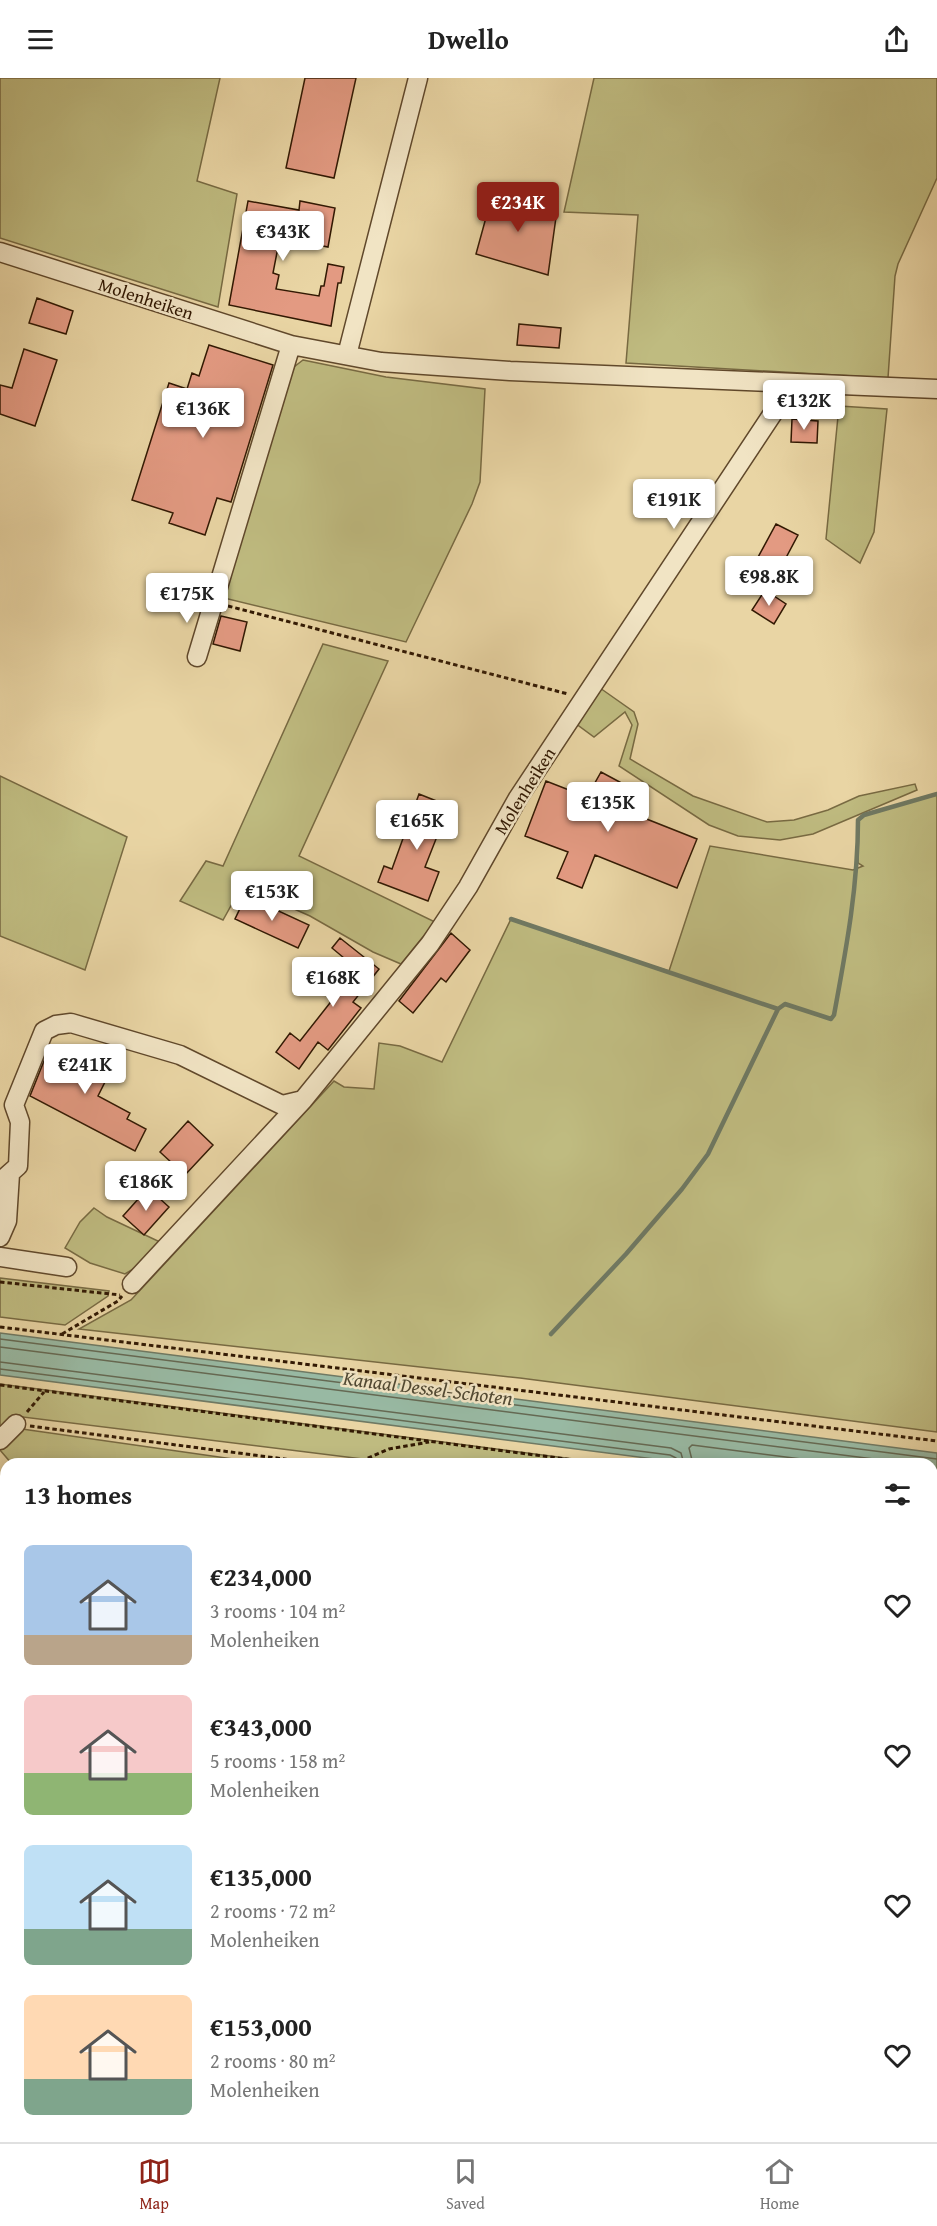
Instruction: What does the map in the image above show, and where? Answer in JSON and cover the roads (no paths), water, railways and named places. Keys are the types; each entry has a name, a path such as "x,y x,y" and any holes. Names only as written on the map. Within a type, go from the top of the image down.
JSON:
{"street":[{"path":"347,355 418,78"},
{"name":"Molenheiken","path":"0,252 291,345 347,355 432,367 937,389"},
{"path":"197,657 291,345"},
{"name":"Molenheiken","path":"127,1290 303,1100 430,944 450,916 518,798 793,383"},
{"path":"0,1237 7,1221 5,1178 18,1166 20,1122 14,1105 44,1031 56,1025 71,1023 180,1055 282,1106 303,1100"},
{"path":"0,1257 67,1267"},
{"path":"0,1440 16,1424"}],"water":[{"name":"Kanaal Dessel-Schoten","path":"0,1333 937,1453 937,1458 646,1458 0,1375"}],"waterway":[{"path":"551,1334 626,1254 682,1189 708,1154 778,1009 785,1004 831,1019 834,1015 854,894 858,820 864,815 937,794"},
{"path":"511,919 778,1009"}]}
